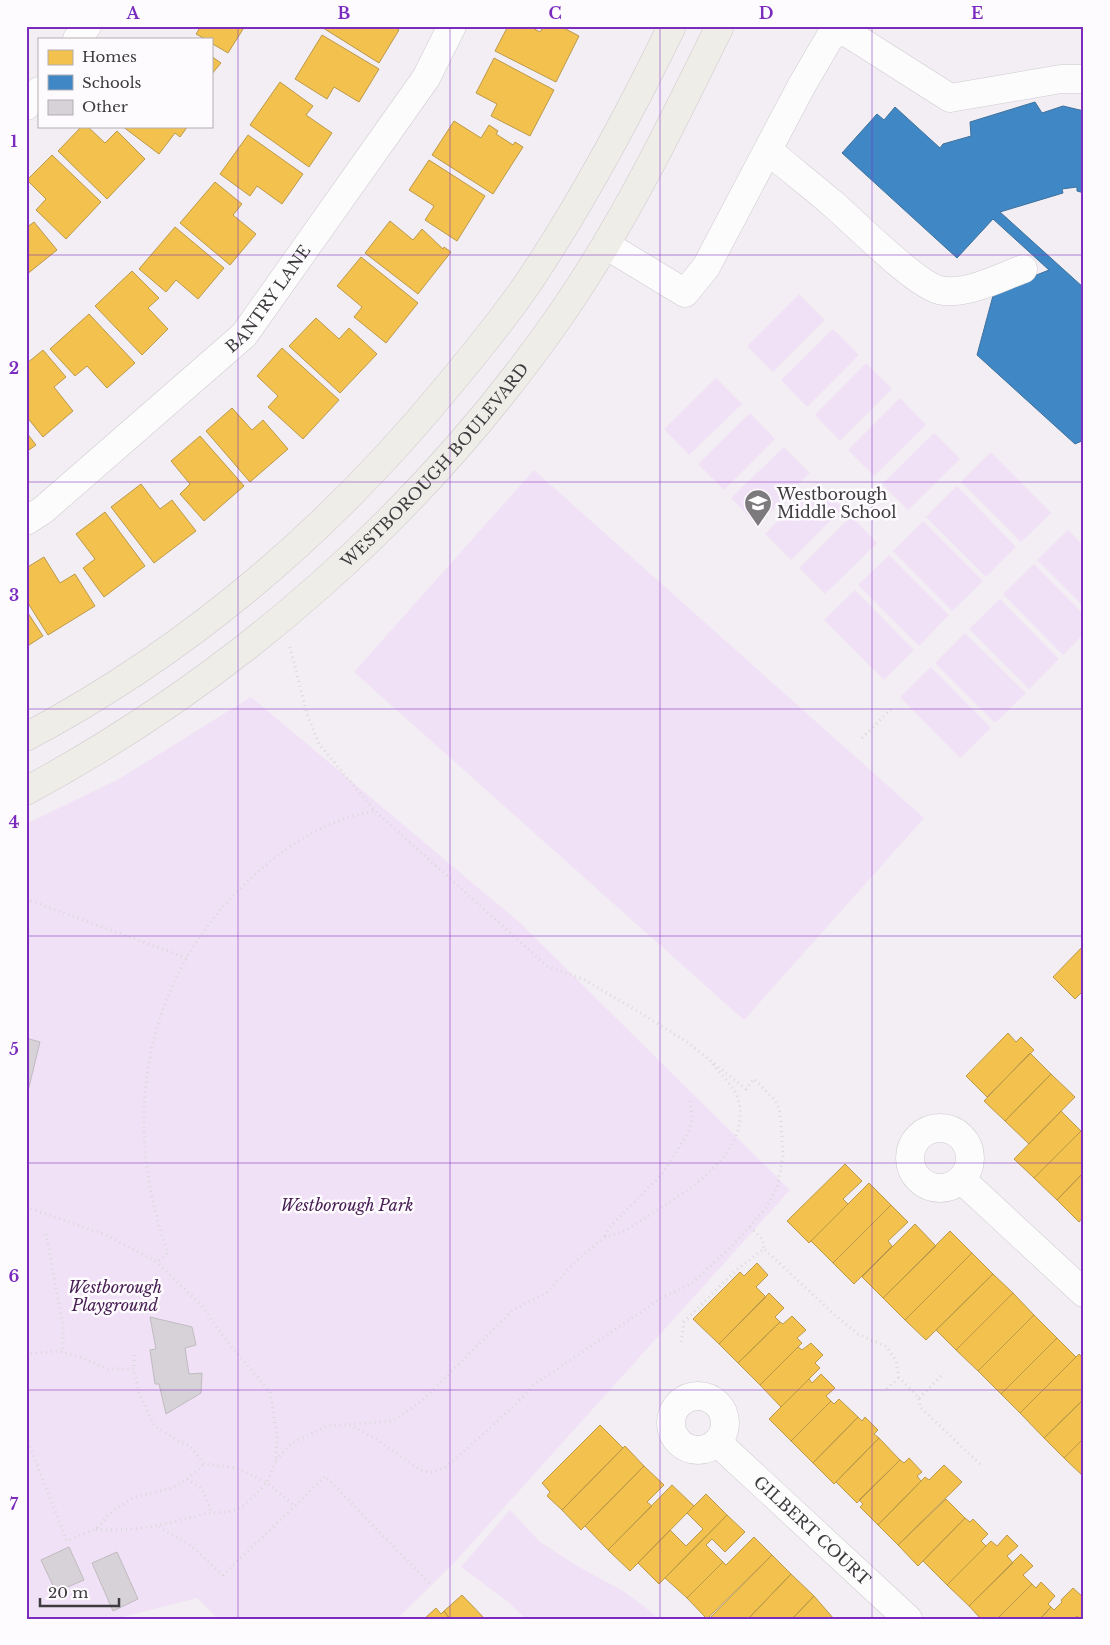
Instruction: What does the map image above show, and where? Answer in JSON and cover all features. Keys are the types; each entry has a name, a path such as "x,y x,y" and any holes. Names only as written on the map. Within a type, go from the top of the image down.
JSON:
{"main road":[{"path":"26,737 107,690 167,651 220,612 314,531 375,471 478,350 526,285 606,156 672,26"},
{"name":"WESTBOROUGH BOULEVARD","path":"26,791 101,748 191,688 250,645 353,558 454,451 514,378 562,313 606,245 646,175 720,26"}],"street":[{"path":"78,38 87,26"},
{"name":"BANTRY LANE","path":"26,521 43,510 244,335 426,78 452,26"},
{"path":"606,245 685,292 706,267 802,85 830,38 843,30 950,98 1061,79 1084,79"},
{"path":"26,106 38,92"},
{"path":"768,151 832,203 910,272 930,286 940,290 966,289 1023,269"},
{"path":"961,1179 1084,1293"},
{"name":"GILBERT COURT","path":"717,1442 908,1619"}],"path":[{"path":"290,647 308,714 319,744 375,811 547,966 585,980 639,1012 707,1057 746,1089 754,1079 779,1108 783,1156 777,1188 766,1208 750,1228 691,1284 662,1297 535,1384 513,1407 445,1468 432,1472 422,1471 376,1439 348,1424"},
{"path":"862,738 893,707"},
{"path":"157,1262 168,1253 161,1233 146,1171 143,1137 143,1101 149,1059 159,1016 187,958 206,927 229,900 264,866 303,836 338,820 375,811"},
{"path":"26,899 187,958"},
{"path":"276,1460 292,1443 327,1426 392,1421 423,1400 513,1310 546,1293 576,1261 605,1237 623,1232 720,1164 731,1147 738,1131 739,1100 733,1089 707,1057"},
{"path":"605,1237 609,1228 663,1172 688,1133 692,1120 690,1101"},
{"path":"26,1207 104,1234 157,1262 203,1307 225,1339 270,1392 277,1436 276,1460 267,1483 237,1510 212,1513 158,1526 120,1532 96,1530 66,1541 26,1438"},
{"path":"750,1228 763,1240 764,1249 835,1315 858,1334 887,1347 896,1361 899,1377 919,1398 920,1407 981,1465"},
{"path":"46,1234 63,1326 63,1351"},
{"path":"681,1342 684,1322 735,1271 764,1249"},
{"path":"26,1354 63,1351 108,1369 134,1369"},
{"path":"134,1355 134,1369 139,1392 154,1424 181,1443 189,1445 204,1464 237,1468 267,1483 295,1506"},
{"path":"919,1398 944,1373"},
{"path":"887,1389 899,1377"},
{"path":"96,1530 113,1510 135,1497 172,1488 187,1480 204,1464"},
{"path":"158,1526 189,1544 223,1575 325,1476 429,1583"},
{"path":"187,1480 202,1489 212,1513"}],"green space":[{"path":"799,294 825,320 773,372 747,346"},
{"path":"833,329 859,355 807,407 781,380"},
{"path":"866,363 892,389 840,441 815,415"},
{"path":"716,378 742,404 689,455 664,429"},
{"path":"900,398 926,425 874,476 848,450"},
{"path":"750,413 775,439 724,490 698,464"},
{"path":"934,433 960,459 908,510 882,484"},
{"path":"784,447 810,473 757,525 731,498"},
{"path":"991,452 1051,513 1021,542 961,482"},
{"path":"534,470 924,818 744,1020 354,672"},
{"path":"817,482 843,508 791,560 765,534"},
{"path":"957,486 1016,547 986,577 926,517"},
{"path":"851,516 877,543 825,594 799,568"},
{"path":"923,521 983,581 952,611 893,551"},
{"path":"1068,530 1084,546 1084,607 1037,560"},
{"path":"889,555 949,615 919,646 858,585"},
{"path":"1034,564 1084,615 1084,634 1063,655 1003,594"},
{"path":"855,590 914,650 884,680 824,620"},
{"path":"1000,599 1059,659 1029,689 969,629"},
{"path":"965,633 1026,693 995,723 935,663"},
{"path":"931,667 991,728 960,758 900,697"},
{"name":"Westborough Park","path":"251,697 519,922 790,1190 454,1563 397,1619 218,1619 197,1598 115,1619 26,1619 26,824 119,779"},
{"path":"510,1510 540,1542 579,1567 625,1592 660,1619 526,1619 507,1601 461,1567"}],"building: Homes":[{"path":"201,26 245,26 228,53 212,44 212,38 203,38 196,34"},
{"path":"320,26 393,26 399,30 379,63"},
{"path":"508,26 529,26 540,32 544,26 560,26 579,36 556,82 495,51"},
{"path":"322,35 379,69 359,102 334,87 327,99 295,79"},
{"path":"212,57 221,63 212,74"},
{"path":"494,58 554,90 530,136 491,116 497,104 476,93"},
{"path":"280,82 313,106 306,115 332,133 309,167 250,125"},
{"path":"454,121 481,138 489,125 498,131 496,134 513,145 515,142 523,147 493,194 432,155"},
{"path":"80,128 89,128 105,143 117,131 145,159 107,199 58,151"},
{"path":"125,128 187,128 180,137 175,133 159,154"},
{"path":"248,135 303,174 282,204 257,186 250,196 220,174"},
{"path":"52,155 101,202 66,239 36,210 46,199 27,180"},
{"path":"429,160 485,196 457,241 425,220 434,206 409,190"},
{"path":"215,182 242,204 233,215 256,234 230,265 180,223"},
{"path":"390,221 413,240 422,229 443,249 444,247 451,252 418,294 365,253"},
{"path":"34,222 57,250 26,275 26,228"},
{"path":"175,227 224,268 198,299 176,280 166,292 139,269"},
{"path":"361,257 418,303 386,343 354,317 362,307 337,286"},
{"path":"132,271 159,298 148,308 168,329 142,355 95,306"},
{"path":"89,314 135,363 107,388 87,366 75,376 50,349"},
{"path":"316,318 339,339 349,328 377,354 340,393 289,346"},
{"path":"282,348 339,400 303,439 268,407 278,396 257,376"},
{"path":"43,350 66,377 54,387 73,411 43,437 26,416 26,364"},
{"path":"232,408 252,430 263,420 288,449 250,482 206,431"},
{"path":"26,432 36,445 26,452"},
{"path":"200,436 244,486 204,521 180,494 190,484 171,461"},
{"path":"141,484 160,509 172,500 196,531 154,563 111,507"},
{"path":"105,512 145,566 104,597 83,568 95,559 76,534"},
{"path":"44,557 60,583 75,574 95,606 48,635 26,600 26,568"},
{"path":"26,610 43,636 26,647"},
{"path":"1084,945 1084,990 1075,999 1053,977"},
{"path":"1008,1033 1016,1042 1021,1037 1034,1050 987,1097 966,1076"},
{"path":"1030,1053 1051,1074 1005,1121 984,1101"},
{"path":"1051,1074 1075,1097 1029,1144 1005,1121"},
{"path":"1061,1111 1081,1131 1034,1178 1014,1159"},
{"path":"1081,1131 1084,1133 1084,1172 1057,1200 1034,1178"},
{"path":"845,1164 862,1181 843,1199 848,1204 809,1243 787,1221"},
{"path":"1084,1172 1084,1216 1079,1222 1057,1200"},
{"path":"869,1183 891,1205 833,1263 811,1241"},
{"path":"891,1205 908,1222 888,1241 892,1246 854,1284 833,1263"},
{"path":"915,1224 936,1246 883,1298 862,1277"},
{"path":"950,1231 972,1253 905,1320 883,1298"},
{"path":"972,1253 993,1274 926,1340 905,1320"},
{"path":"757,1263 768,1275 756,1287 766,1297 719,1344 693,1319 740,1272 744,1276"},
{"path":"993,1274 1013,1293 956,1350 936,1330"},
{"path":"769,1293 784,1308 775,1317 780,1322 738,1363 719,1344"},
{"path":"1013,1293 1034,1315 978,1371 956,1350"},
{"path":"1034,1315 1057,1338 1001,1394 978,1371"},
{"path":"792,1316 806,1330 797,1338 802,1343 760,1385 738,1363 780,1322 783,1324"},
{"path":"1057,1338 1076,1357 1020,1413 1001,1394"},
{"path":"811,1343 823,1355 815,1363 820,1368 781,1407 760,1385 798,1347 802,1350"},
{"path":"1079,1354 1084,1359 1084,1399 1044,1438 1020,1413"},
{"path":"821,1374 835,1388 826,1396 831,1401 791,1441 769,1419 809,1379 812,1383"},
{"path":"839,1399 858,1417 813,1463 791,1441 831,1401 834,1404"},
{"path":"1084,1399 1084,1438 1064,1458 1044,1438"},
{"path":"858,1417 862,1421 865,1417 878,1430 874,1434 879,1438 834,1484 813,1463"},
{"path":"600,1425 623,1448 562,1510 547,1496 550,1492 542,1483"},
{"path":"879,1438 900,1460 857,1503 836,1482"},
{"path":"1084,1438 1084,1477 1064,1458"},
{"path":"625,1446 644,1466 581,1530 562,1510"},
{"path":"909,1458 922,1472 917,1476 921,1481 878,1525 860,1507 863,1504 859,1500 900,1460 904,1463"},
{"path":"944,1465 962,1482 898,1545 878,1525 925,1477 929,1480"},
{"path":"644,1466 664,1485 647,1502 652,1506 608,1550 585,1526"},
{"path":"672,1485 694,1506 630,1571 608,1550"},
{"path":"706,1494 727,1515 659,1584 638,1563 670,1530 686,1546 703,1529 687,1513"},
{"path":"946,1499 965,1518 918,1566 898,1545"},
{"path":"727,1515 745,1532 725,1552 712,1539 706,1545 723,1562 687,1598 665,1578"},
{"path":"965,1518 970,1522 973,1519 988,1534 981,1541 986,1546 947,1585 923,1561"},
{"path":"1007,1535 1018,1546 1007,1556 1013,1563 969,1606 947,1585 991,1541 997,1546"},
{"path":"754,1537 772,1555 707,1619 687,1598 723,1562 726,1565"},
{"path":"1021,1554 1033,1566 1023,1575 1032,1584 997,1619 981,1619 969,1606"},
{"path":"772,1555 791,1574 748,1619 709,1619"},
{"path":"791,1574 814,1596 792,1619 748,1619"},
{"path":"1041,1582 1055,1596 1048,1604 1051,1607 1040,1619 997,1619 1032,1584 1036,1588"},
{"path":"1073,1588 1084,1598 1084,1615 1080,1619 1077,1616 1075,1619 1040,1619 1051,1607 1054,1610"},
{"path":"462,1595 485,1619 450,1619 444,1611"},
{"path":"814,1596 834,1619 792,1619"},
{"path":"436,1608 441,1614 444,1611 450,1619 424,1619"}],"building: Schools":[{"path":"1035,102 1042,113 1063,106 1084,111 1084,193 1077,191 1077,187 1062,189 1063,193 1000,212 1084,288 1084,440 1075,444 977,355 994,292 1049,270 993,219 957,258 842,153 877,114 884,120 895,107 940,148 943,144 971,136 970,122"}],"building: Other":[{"path":"26,1038 40,1042 26,1099"},
{"path":"150,1317 192,1327 196,1345 185,1348 189,1374 202,1373 201,1393 166,1414 159,1384 155,1384 150,1350 156,1349"},
{"path":"69,1547 84,1580 56,1592 41,1560"},
{"path":"117,1552 138,1599 113,1611 92,1563"}],"place":[{"name":"Westborough Middle School","path":"758,527"}],"park label":[{"name":"Westborough Playground","path":"115,1296"}]}
